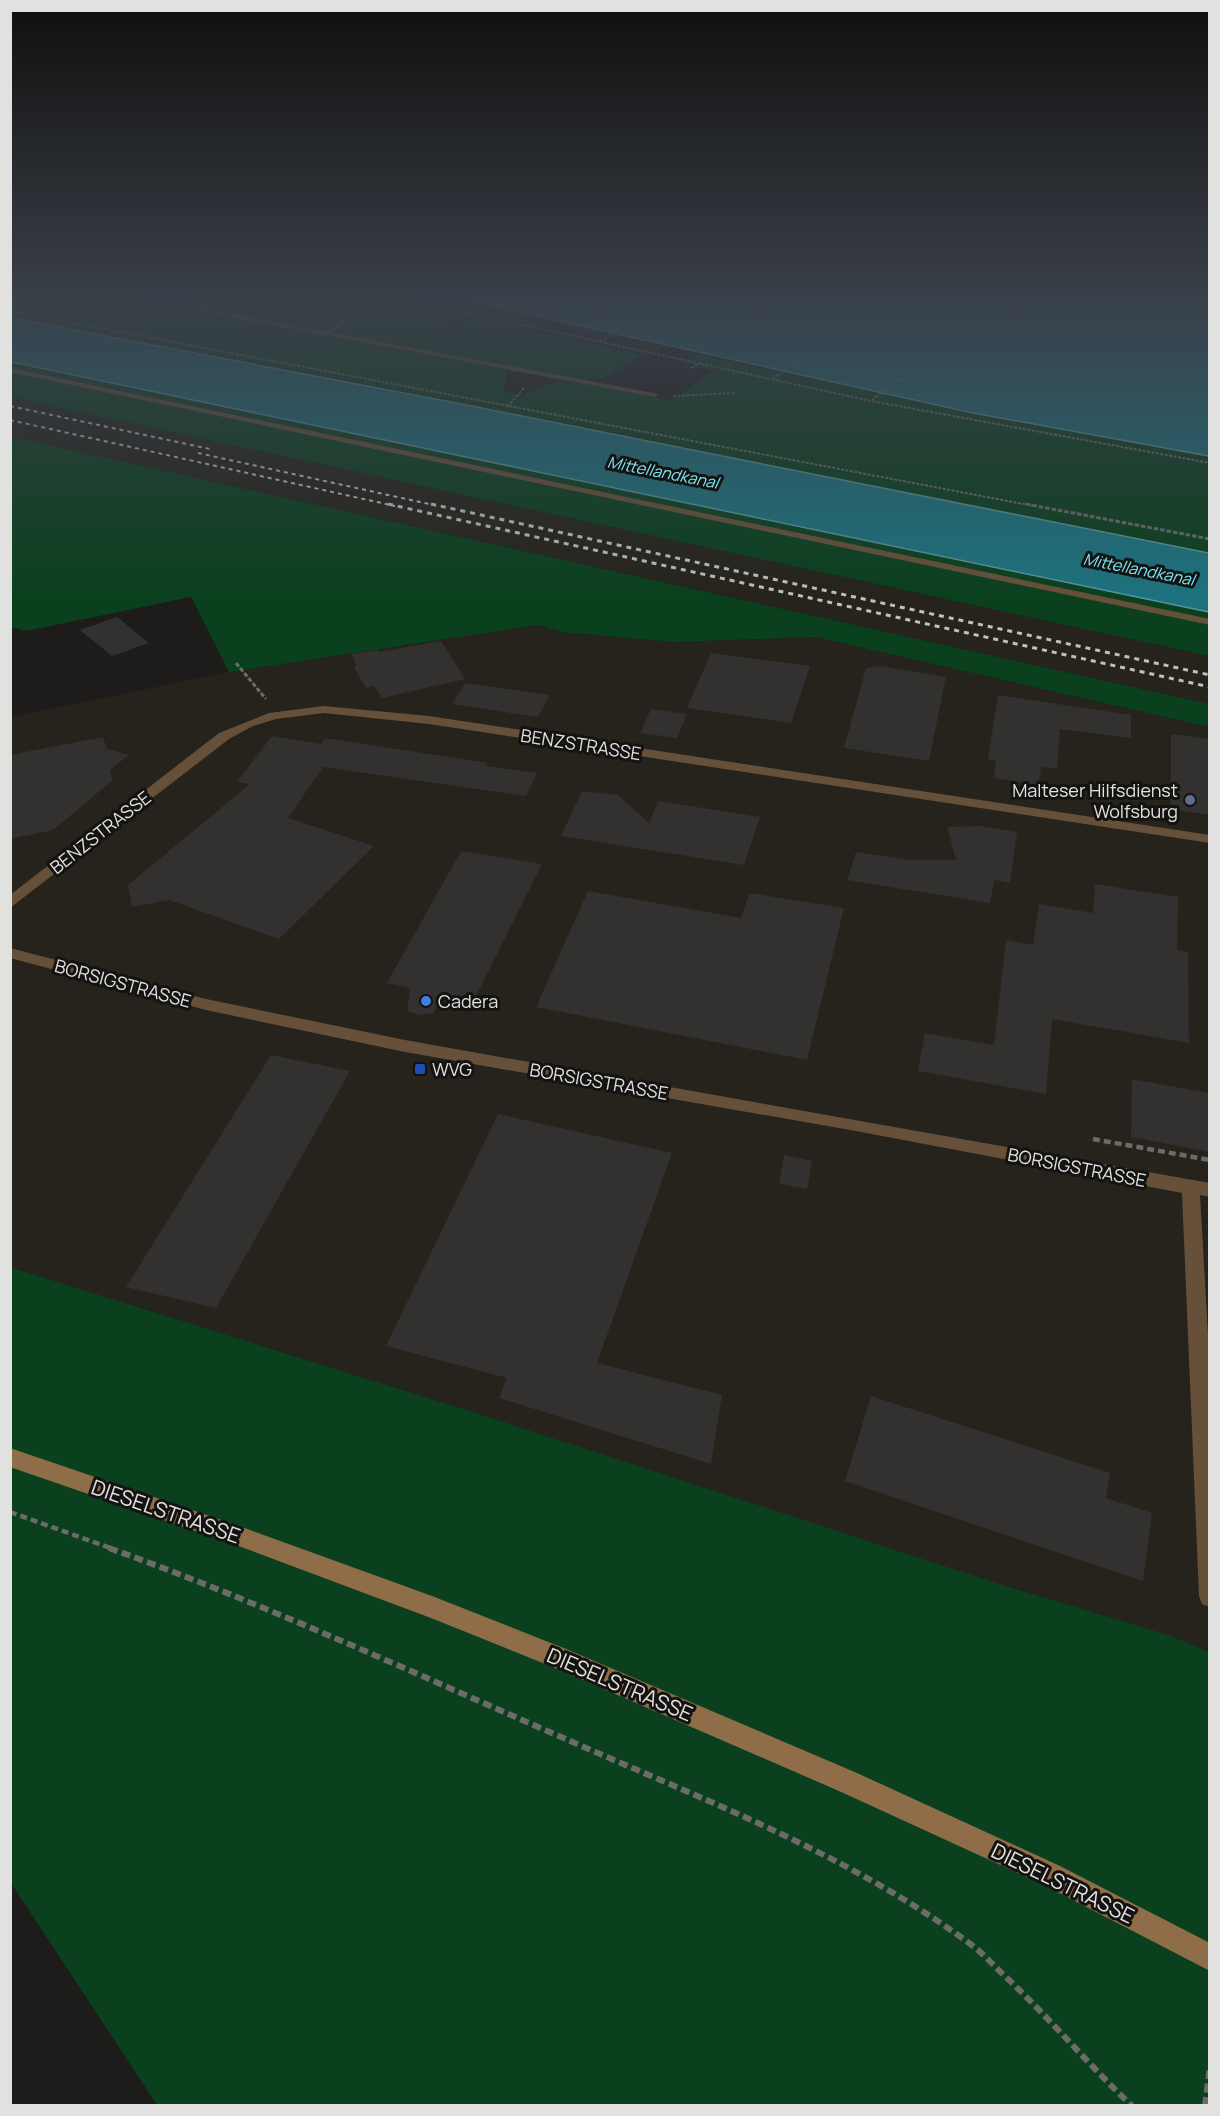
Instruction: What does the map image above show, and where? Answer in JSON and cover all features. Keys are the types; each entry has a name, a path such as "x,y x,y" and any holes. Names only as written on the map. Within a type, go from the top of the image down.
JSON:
{"main road":[{"name":"DIESELSTRASSE","path":"10,1457 239,1536 432,1607 576,1666 848,1782 1041,1870 1209,1958"}],"street":[{"name":"BENZSTRASSE","path":"10,903 207,748 239,728 274,714 316,708 398,715 1209,839"},
{"name":"BORSIGSTRASSE","path":"10,953 209,1005 429,1051 809,1116 1200,1189"},
{"path":"1200,1189 1209,1596"}],"lane":[{"path":"147,399 1209,621"}],"path":[{"path":"459,399 1209,539"},
{"path":"861,399 1209,464"},
{"path":"471,406 476,402"},
{"path":"456,403 477,407"},
{"path":"236,663 262,692 274,714"},
{"path":"1093,1139 1209,1160"},
{"path":"10,1512 212,1585 748,1820 863,1876 920,1909 972,1945 1043,2012 1095,2070 1132,2106"},
{"path":"1205,2106 1209,2066"}],"shaded area":[{"path":"11,399 19,399 1209,656 1209,704 17,438 11,442"},
{"path":"538,625 562,632 674,642 815,637 1209,727 1209,1652 1169,1635 1009,1587 473,1412 11,1267 10,717 229,672"}],"green space":[{"path":"19,399 187,399 1209,612 1209,656"},
{"path":"434,399 907,399 1209,456 1209,553"},
{"path":"17,438 1209,704 1209,727 815,637 674,642 562,632 538,625 229,672 191,597 26,631 11,627 10,442"},
{"path":"10,1267 473,1412 1009,1587 1169,1635 1209,1652 1209,2105 157,2105 11,1883"}],"water":[{"name":"Mittellandkanal","path":"187,399 434,399 1209,553 1209,612"},
{"path":"909,399 1209,399 1209,456 973,413"}],"building":[{"path":"117,617 149,643 112,656 80,630"},
{"path":"441,641 465,679 382,698 374,686 366,688 354,667 356,666 352,654 377,650 379,652"},
{"path":"711,653 810,666 791,723 687,708"},
{"path":"880,666 946,677 929,761 844,748 866,668"},
{"path":"465,683 550,695 538,717 452,704"},
{"path":"998,695 1131,715 1131,738 1060,729 1057,769 1041,767 1039,785 994,778 996,761 988,759"},
{"path":"651,709 687,714 677,738 640,733"},
{"path":"1171,734 1209,739 1209,815 1171,809"},
{"path":"272,736 321,744 325,738 488,763 486,766 537,773 526,796 323,767 288,818 374,846 279,939 169,900 132,907 128,885 250,784 237,782"},
{"path":"103,737 107,749 129,755 110,770 113,780 53,830 10,839 10,755"},
{"path":"582,791 618,795 649,823 658,801 760,817 744,865 561,836"},
{"path":"981,826 1017,832 1010,883 994,880 990,903 847,880 856,852 909,860 956,860 947,827"},
{"path":"461,851 542,864 474,1000 444,994 433,1013 420,1015 407,1011 410,988 387,983"},
{"path":"1095,884 1178,897 1177,950 1188,952 1189,1043 1052,1019 1046,1094 918,1071 925,1033 994,1045 1006,940 1033,945 1039,904 1093,913"},
{"path":"588,891 741,918 749,893 844,908 807,1060 536,1007"},
{"path":"271,1055 350,1071 216,1308 126,1287"},
{"path":"1132,1079 1209,1093 1209,1152 1131,1137"},
{"path":"498,1114 672,1153 597,1363 722,1395 711,1464 499,1398 507,1378 386,1346"},
{"path":"784,1155 812,1161 807,1189 779,1184"},
{"path":"871,1396 1110,1473 1106,1498 1152,1513 1143,1581 845,1481"}],"railway":[{"path":"10,406 210,449"},
{"path":"10,420 395,506"},
{"path":"198,453 438,506"},
{"path":"388,504 1210,687"},
{"path":"431,504 1210,675"}],"place":[{"name":"Malteser Hilfsdienst Wolfsburg","path":"1190,800"},
{"name":"Cadera","path":"426,1001"},
{"name":"WVG","path":"420,1069"}]}
